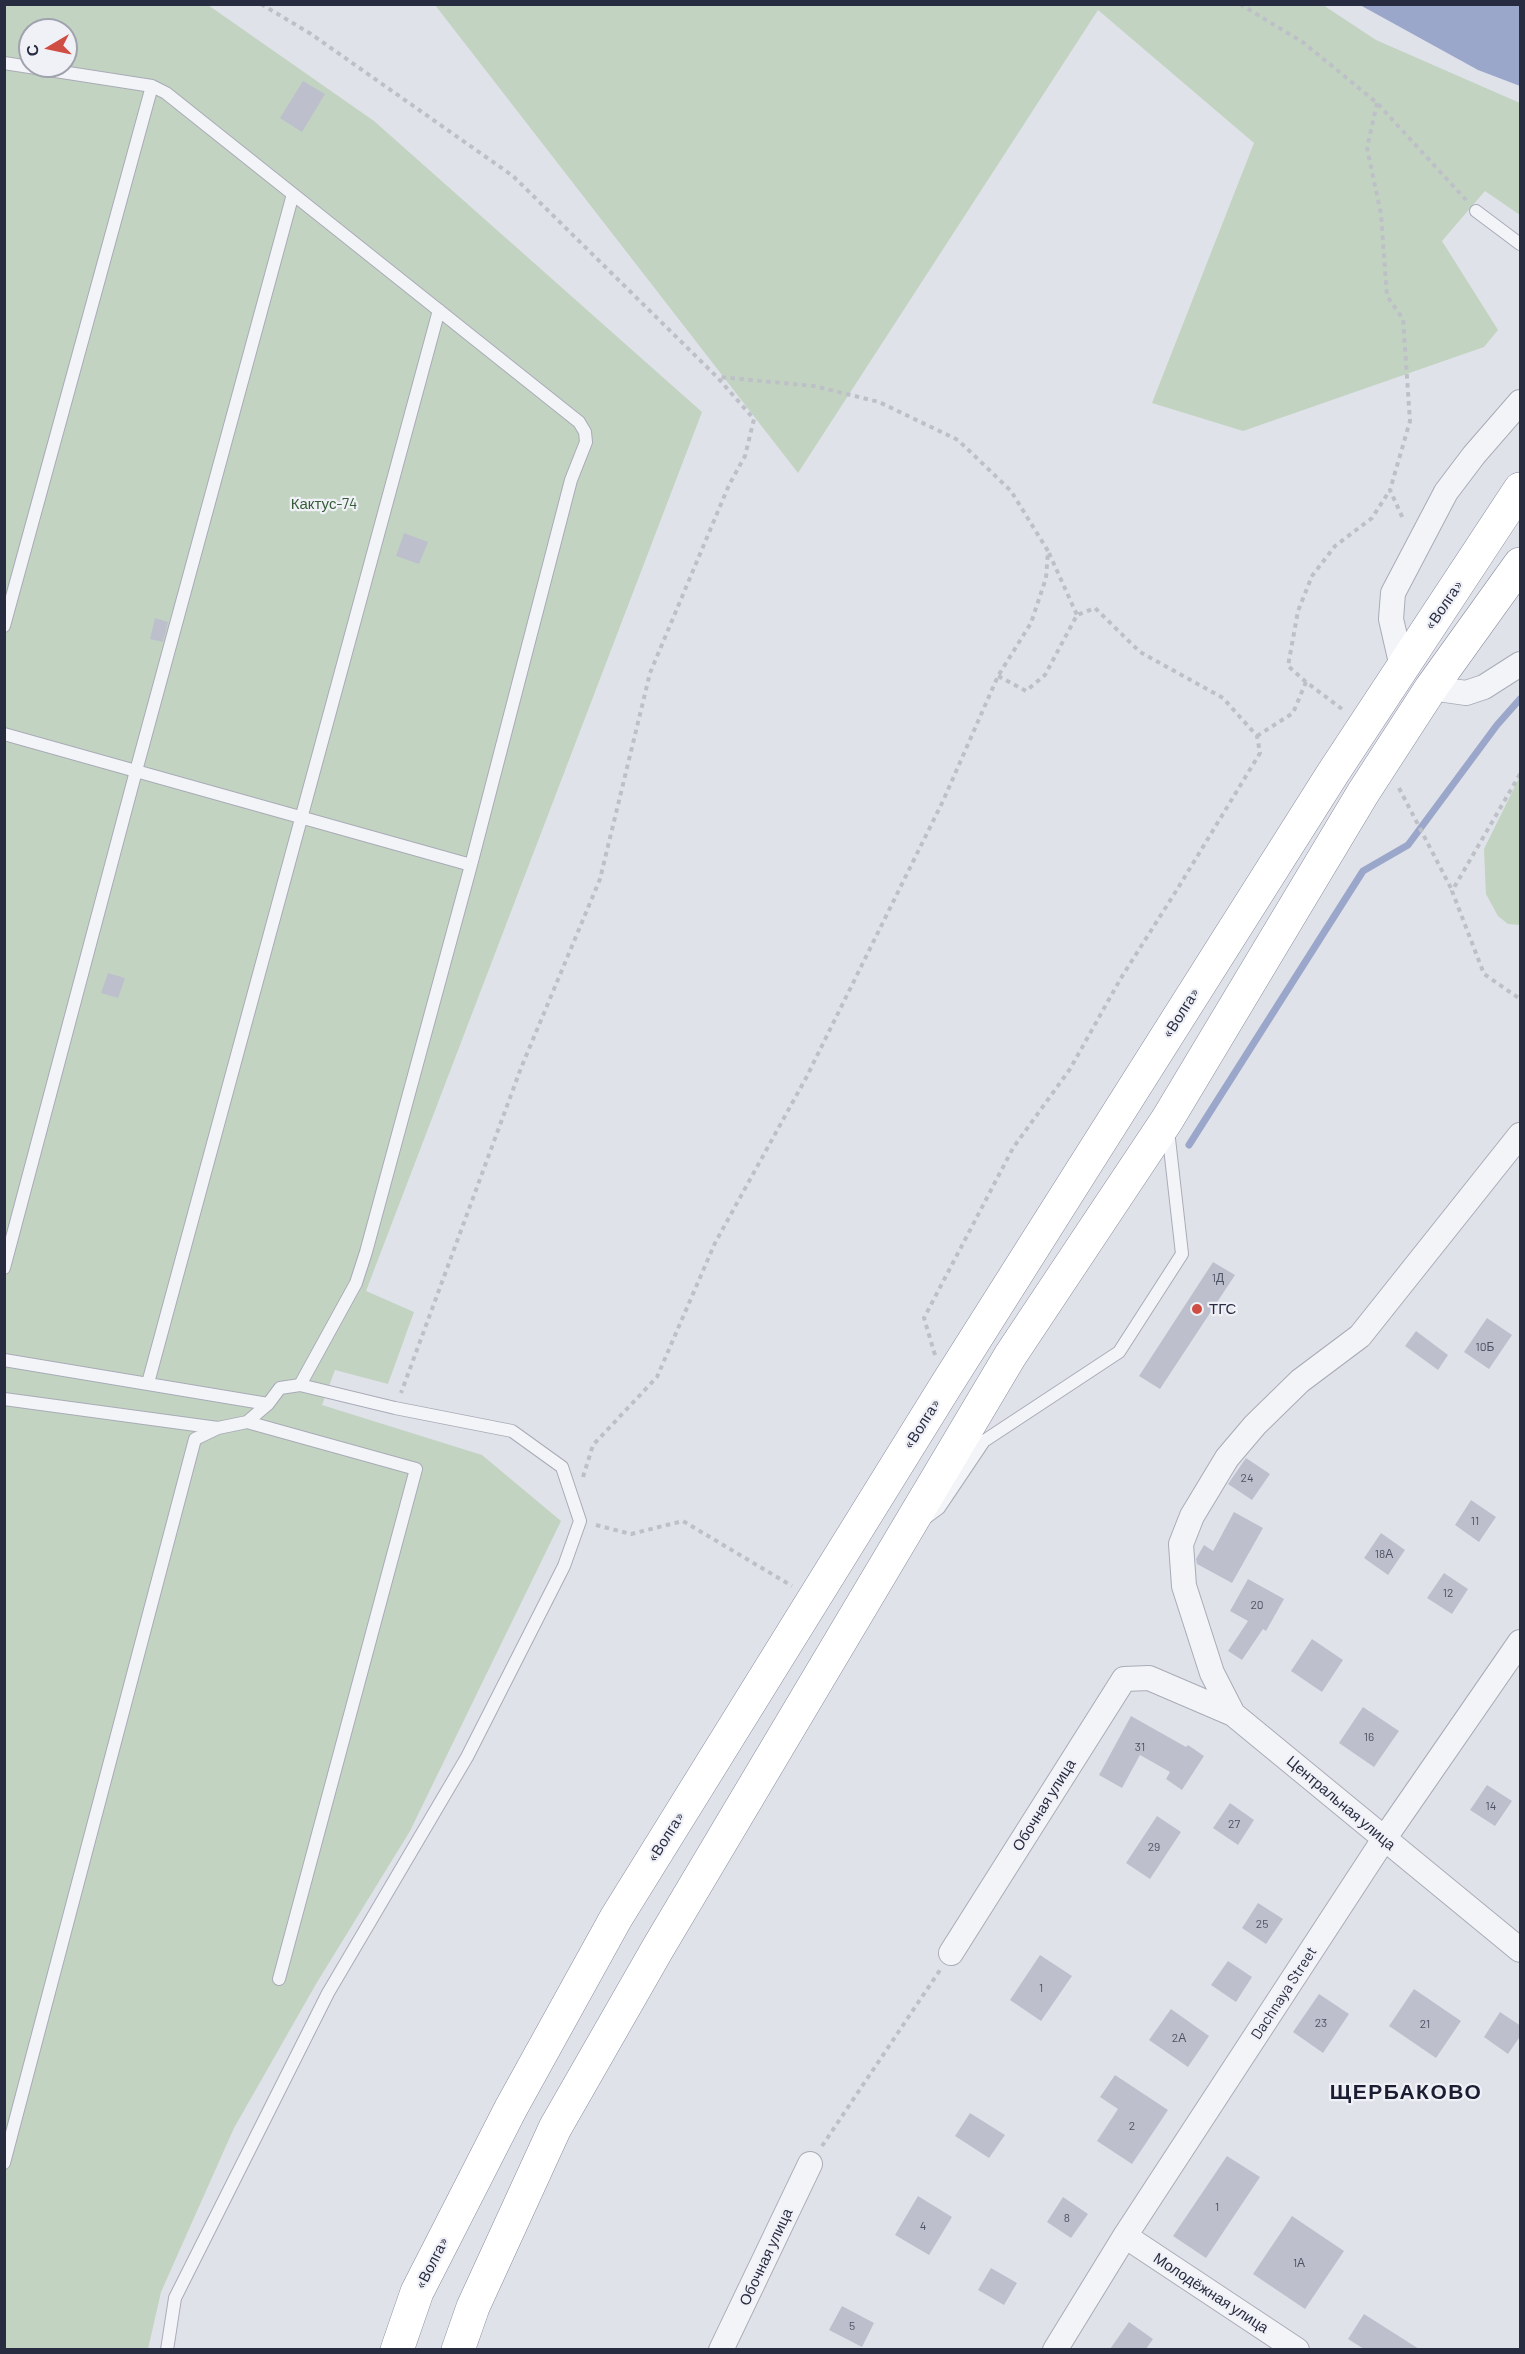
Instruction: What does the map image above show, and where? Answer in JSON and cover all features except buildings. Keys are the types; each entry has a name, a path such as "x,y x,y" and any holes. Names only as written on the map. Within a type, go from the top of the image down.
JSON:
{"highway":[{"name":"«Волга»","path":"397,2349 421,2284 511,2108 616,1918 945,1388 1332,773 1521,489"},
{"path":"458,2349 473,2307 555,2128 658,1948 1010,1356 1167,1120 1384,760 1431,688 1521,564"}],"street":[{"path":"1402,667 1391,619 1393,593 1446,492 1474,455 1521,402"},
{"path":"1431,688 1466,693 1485,687 1521,664"},
{"path":"1233,1714 1212,1673 1184,1586 1181,1544 1192,1516 1227,1458 1248,1433 1300,1381 1360,1336 1521,1135"},
{"name":"Dachnaya Street","path":"1055,2349 1125,2236 1384,1839 1521,1642"},
{"name":"Центральная улица","path":"1149,1678 1233,1714 1521,1950"},
{"name":"Обочная улица","path":"951,1953 1124,1679 1149,1678"},
{"name":"Обочная улица","path":"722,2349 810,2164"},
{"name":"Молодёжная улица","path":"1125,2236 1297,2349"}],"lane":[{"path":"4,63 152,86 166,93 579,422 585,432 586,442 571,480 471,866 366,1252 356,1283 300,1385"},
{"path":"4,626 152,86"},
{"path":"4,1268 293,194"},
{"path":"1476,212 1521,244"},
{"path":"148,1383 438,310"},
{"path":"4,734 471,866"},
{"path":"903,1537 939,1508 984,1441 1119,1352 1182,1254 1167,1120"},
{"path":"4,1360 268,1404"},
{"path":"167,2349 175,2298 328,1993 467,1757 564,1566 580,1521 562,1467 512,1431 395,1408 300,1385 280,1388 268,1404 247,1422"},
{"path":"4,1399 218,1428"},
{"path":"4,2163 195,1439 218,1428 247,1422 416,1469 279,1979"}],"path":[{"path":"261,4 311,34 513,176 717,377 754,419 745,456 729,485 650,673 600,879 521,1068 395,1408"},
{"path":"1240,4 1304,43 1377,103 1476,212"},
{"path":"1348,701 1341,710 1288,666 1298,610 1312,576 1335,546 1372,518 1390,490 1410,421 1403,320 1387,296 1381,214 1367,148 1377,103"},
{"path":"717,377 814,386 879,402 958,440 1011,490 1048,551 1077,615"},
{"path":"1390,490 1416,547"},
{"path":"574,1503 593,1445 657,1377 715,1242 806,1078 943,801 998,676 1031,623 1046,578 1048,551"},
{"path":"945,1388 924,1318 1013,1148 1070,1069 1121,978 1260,753 1257,736 1223,698 1140,652 1095,608 1077,615 1045,675 1026,691 998,676"},
{"path":"1257,736 1293,714 1306,682"},
{"path":"1384,760 1452,891 1485,974 1521,999"},
{"path":"1452,891 1521,774"},
{"path":"580,1521 631,1534 683,1521 814,1599"},
{"path":"810,2164 951,1953"}],"green space":[{"name":"Кактус-74","path":"5,5 208,5 374,121 702,412 366,1291 414,1312 388,1384 335,1370 322,1405 482,1455 561,1521 410,1831 316,1984 234,2128 161,2292 148,2349 5,2350"},
{"path":"435,5 1323,5 1376,40 1520,103 1520,215 1485,191 1442,241 1498,330 1484,347 1243,431 1152,403 1254,143 1098,10 798,473"},
{"path":"1520,776 1520,925 1508,924 1498,916 1486,894 1484,849"}],"water":[{"path":"1360,5 1520,5 1520,86 1478,70"}],"waterway":[{"path":"1189,1145 1363,871 1408,845 1497,725 1520,699"}],"place":[{"name":"ТГС","path":"1197,1309"}],"district":[{"name":"ЩЕРБАКОВО","path":"1406,2092"}]}
